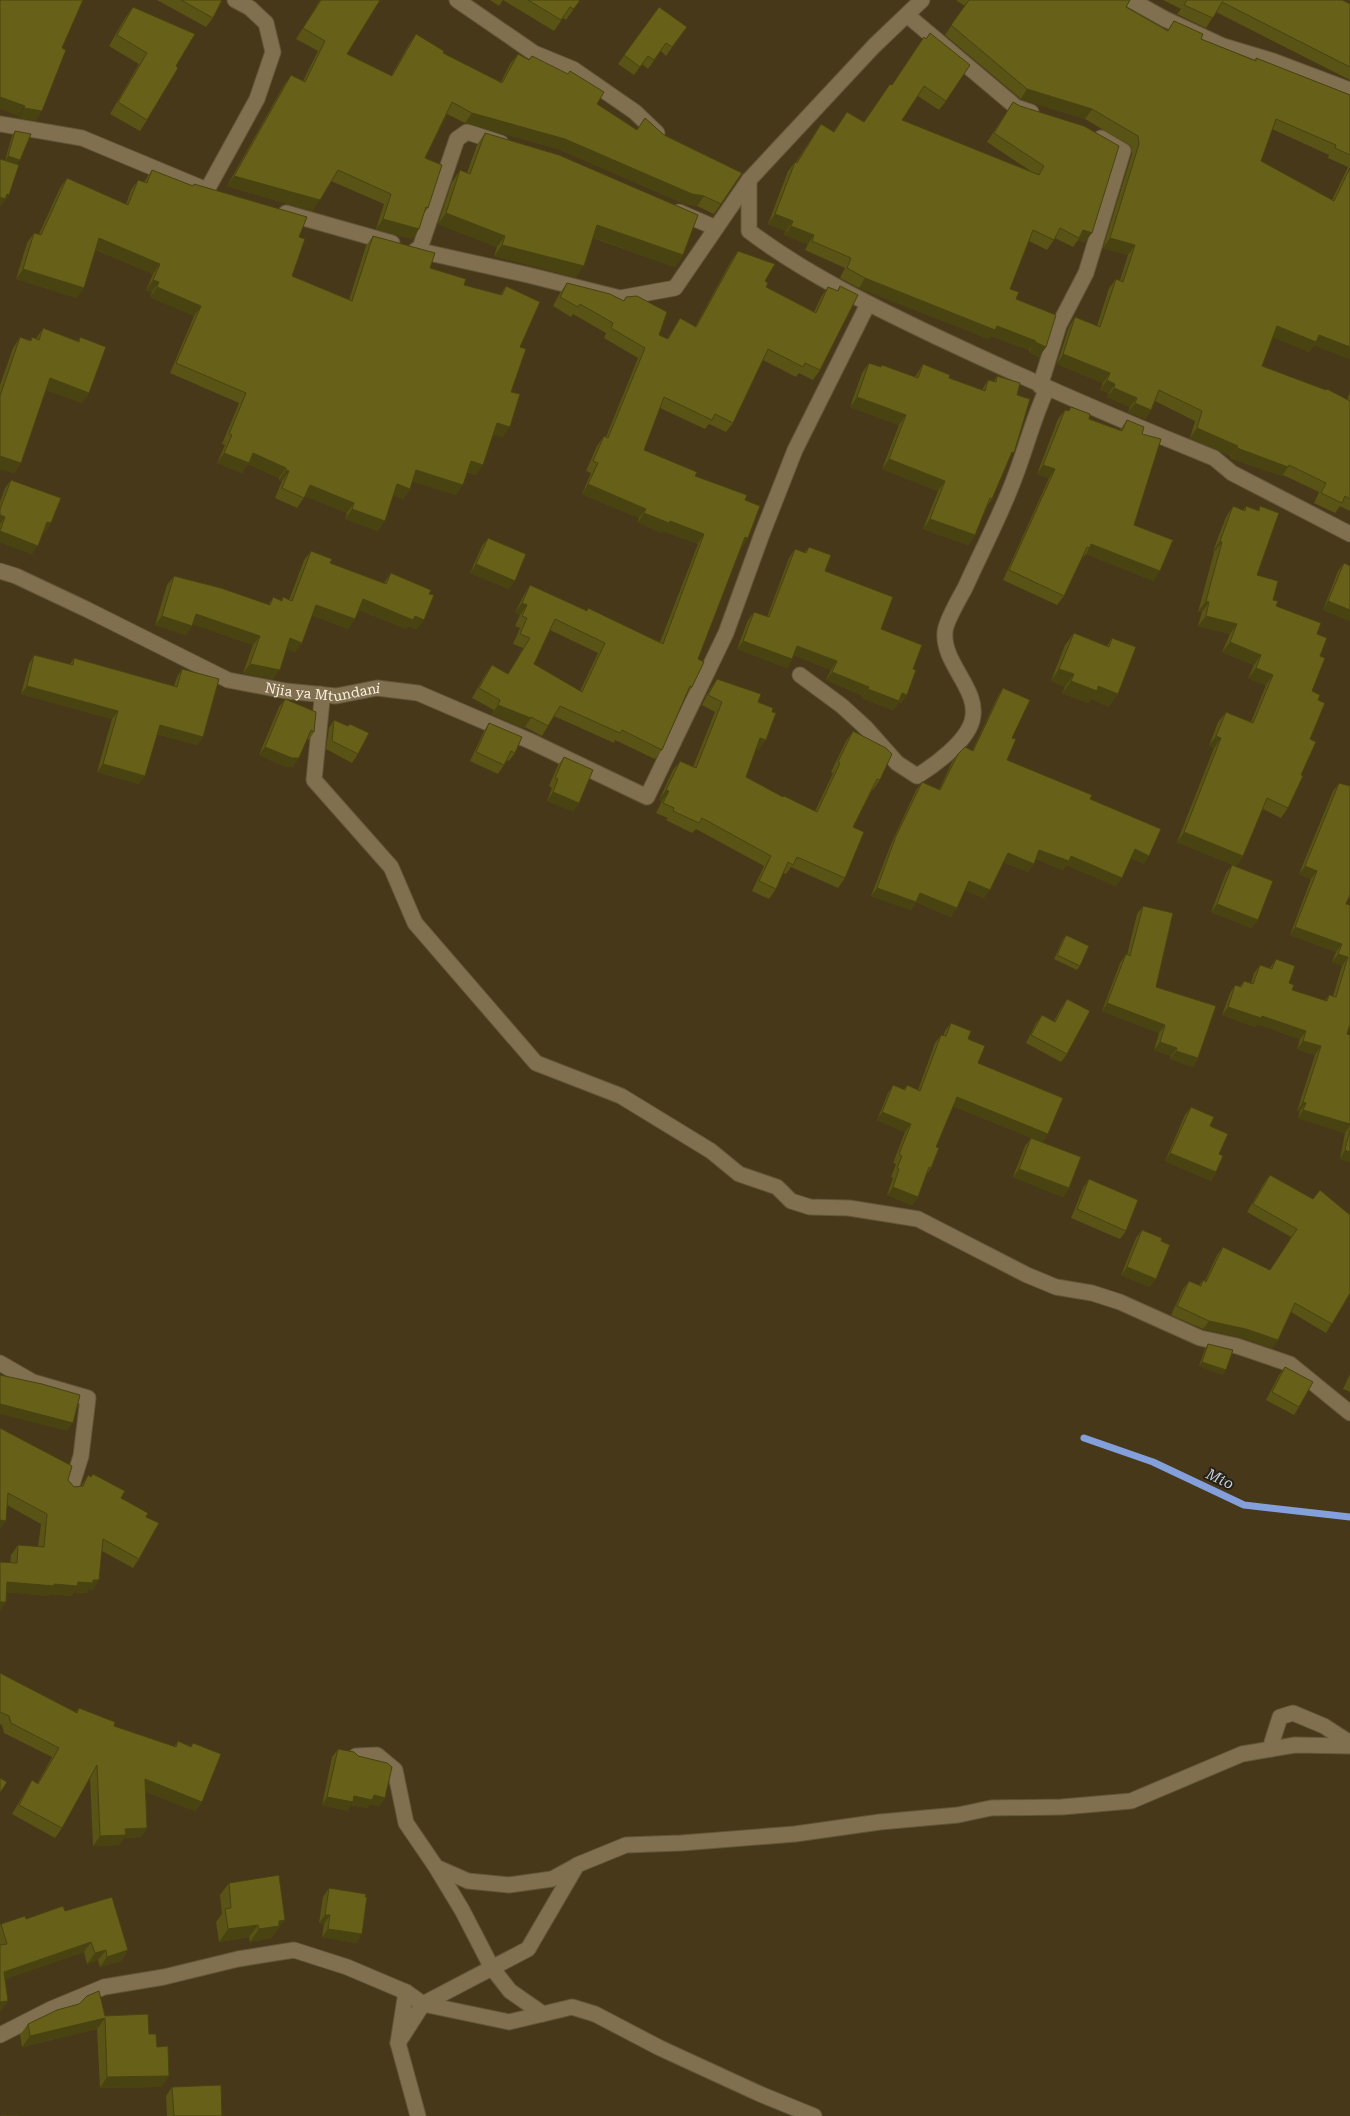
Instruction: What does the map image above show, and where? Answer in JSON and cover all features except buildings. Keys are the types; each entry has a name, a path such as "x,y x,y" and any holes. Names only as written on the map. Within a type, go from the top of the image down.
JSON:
{"street":[{"path":"0,124 82,138 190,185 212,192 257,99 273,52 266,23 250,8 235,0"},
{"path":"457,0 534,52 581,74 635,112 661,137 669,141"},
{"path":"275,210 419,251 528,274 620,298 675,288 749,180 874,46 922,0"},
{"path":"1131,0 1223,46 1274,61 1350,90"},
{"path":"907,15 1016,107 1045,117"},
{"path":"419,251 457,139 467,132 517,148"},
{"path":"800,675 842,706 865,727 897,763 917,776 933,766 961,740 972,724 974,714 970,696 949,655 944,631 1000,517 1044,387 1059,325 1086,273 1123,150 1090,132"},
{"path":"734,172 749,180"},
{"path":"749,180 749,231 768,246 868,304 1044,387 1214,458 1232,473 1350,534"},
{"path":"662,204 716,228"},
{"name":"Njia ya Mtundani","path":"0,571 16,576 86,609 228,680 286,691 336,696 378,688 418,693 530,741 647,797 726,634 795,450 868,304"},
{"path":"320,694 322,700 314,780 391,867 415,923 536,1063 621,1096 712,1151 739,1174 777,1188 791,1200 810,1207 849,1208 918,1220 1026,1275 1056,1287 1092,1293 1120,1302 1200,1338 1237,1346 1290,1364 1339,1406 1350,1413"},
{"path":"0,1363 33,1382 88,1398 81,1456 71,1488"},
{"path":"1272,1750 1272,1742 1280,1717 1293,1713 1324,1726 1350,1745"},
{"path":"436,1867 468,1881 509,1886 552,1879 577,1865 626,1845 681,1843 795,1834 880,1822 958,1815 991,1808 1062,1807 1131,1801 1242,1754 1295,1745 1350,1745"},
{"path":"356,1756 377,1755 395,1770 406,1823 436,1867 492,1968 510,1991 543,2014"},
{"path":"398,2043 423,2004 528,1949 577,1865"},
{"path":"0,2035 51,2009 104,1987 164,1978 238,1959 294,1950 347,1967 406,1992 423,2004 509,2022 572,2007 595,2014 668,2052 760,2094 814,2116"},
{"path":"406,1992 398,2043 418,2116"}],"waterway":[{"name":"Mto","path":"1084,1438 1153,1462 1244,1505 1350,1517"}]}
